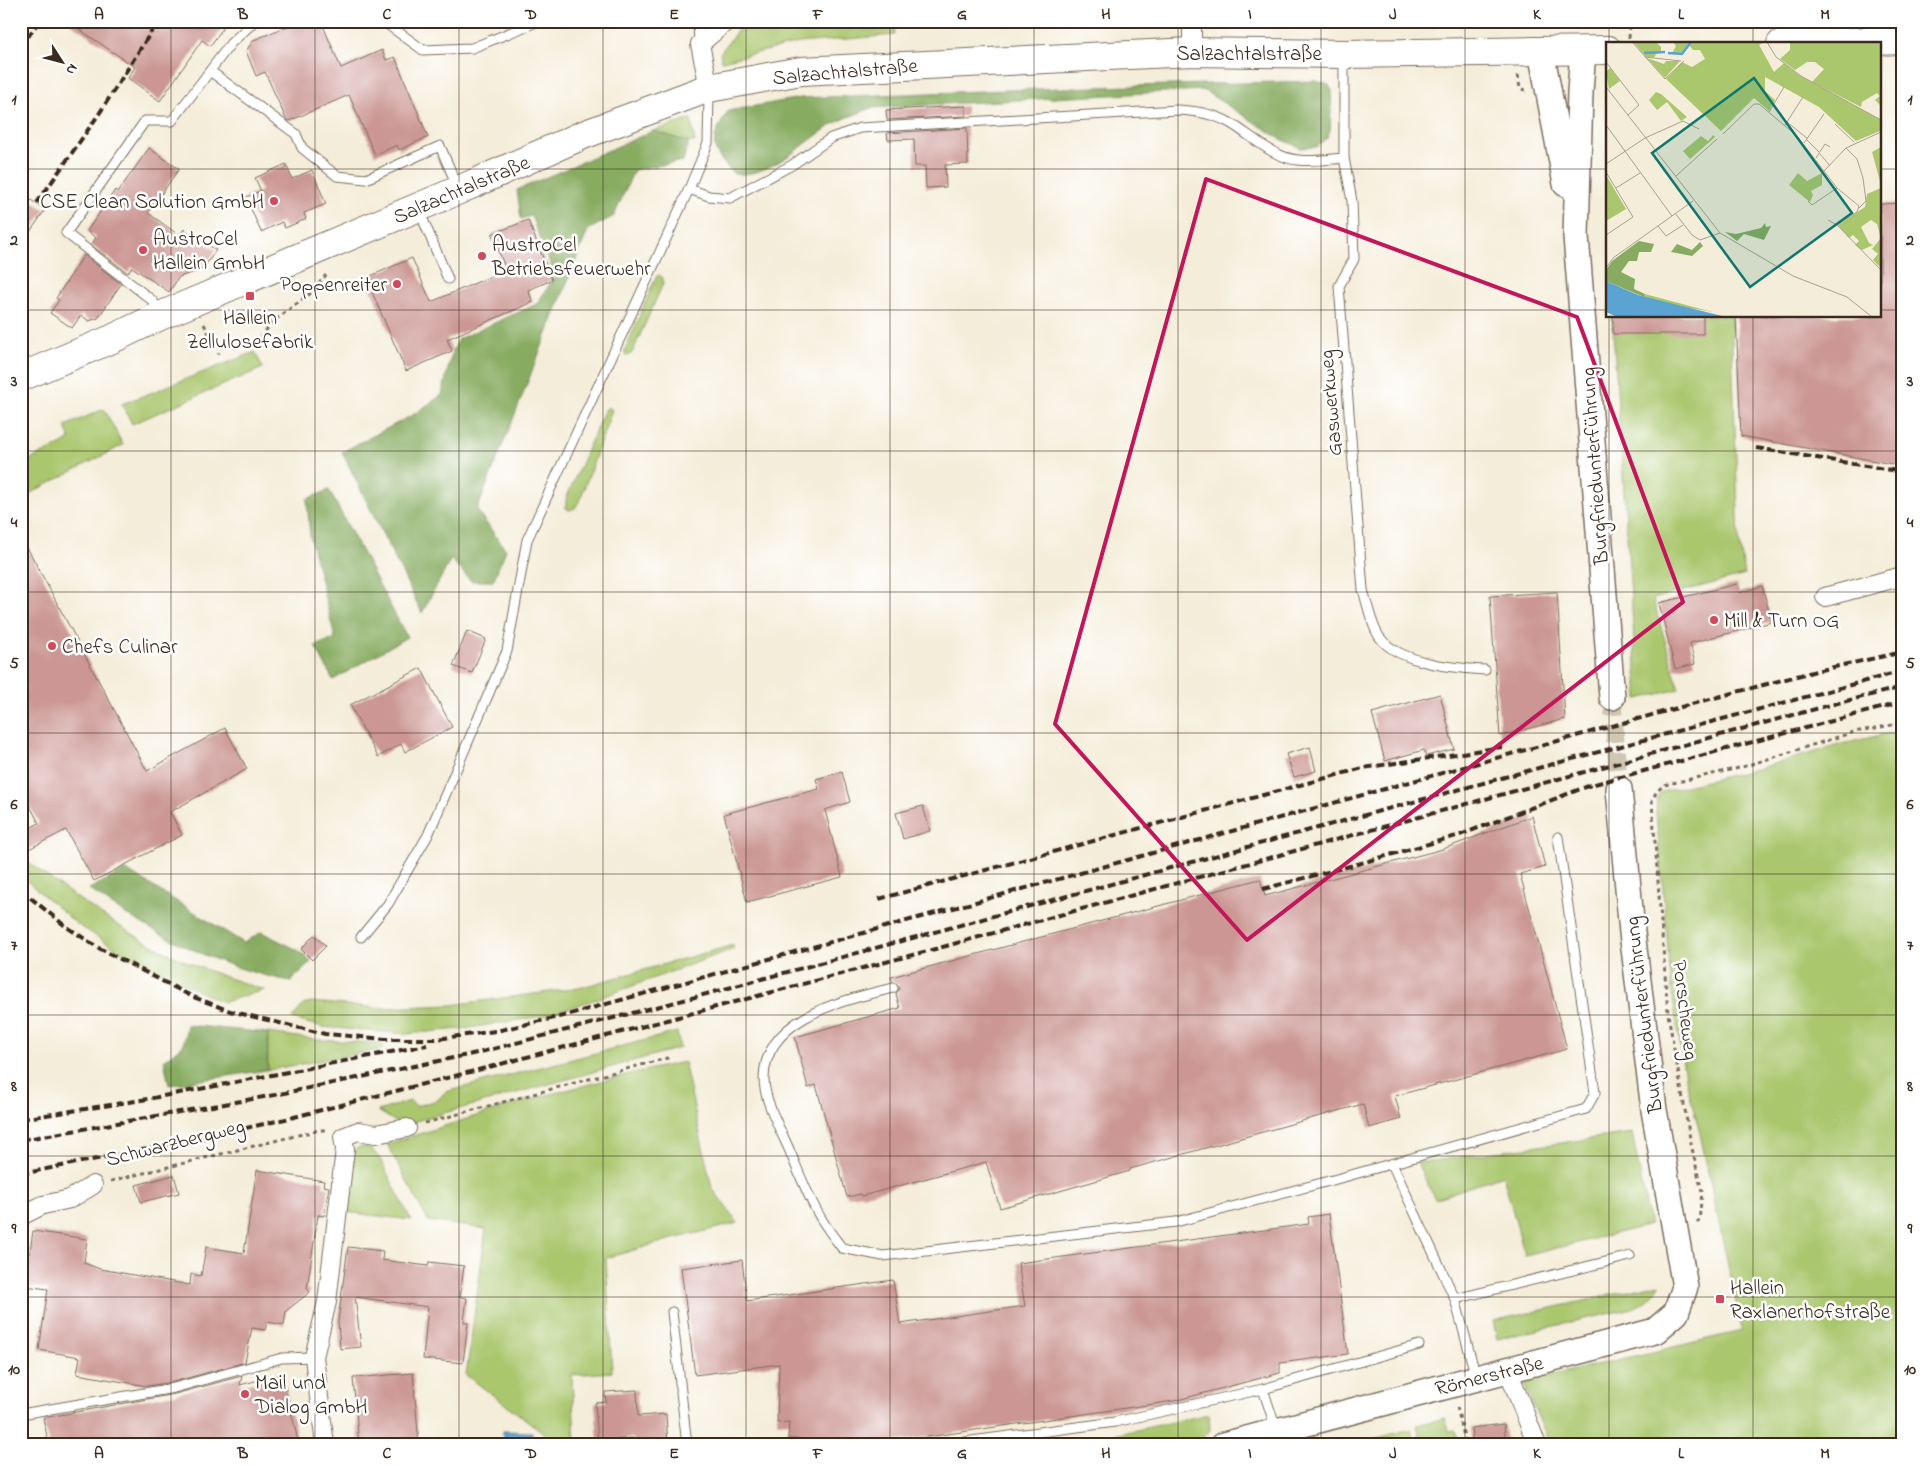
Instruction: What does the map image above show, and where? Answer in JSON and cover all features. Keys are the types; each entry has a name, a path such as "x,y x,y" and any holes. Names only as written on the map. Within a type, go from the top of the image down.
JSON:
{"main road":[{"path":"1840,42 1900,40"},
{"name":"Salzachtalstraße","path":"21,377 112,339 169,312 418,208 583,135 709,88 801,71 1192,52 1344,54 1596,50"}],"street":[{"path":"709,88 700,44 727,21"},
{"path":"1192,21 1192,52"},
{"name":"Burgfriedunterführung","path":"1596,50 1579,109 1576,236 1612,697"},
{"name":"Burgfriedunterführung","path":"1541,51 1576,236"},
{"path":"1825,596 1903,576"},
{"name":"Burgfriedunterführung","path":"1619,789 1632,932 1654,1110 1678,1240"},
{"path":"325,1445 314,1357 327,1302 345,1149 343,1137 358,1132 376,1134 407,1128"},
{"name":"Schwarzbergweg","path":"21,1216 43,1206 70,1199 93,1185"},
{"name":"Römerstraße","path":"1224,1445 1280,1438 1452,1384 1655,1331 1676,1313 1685,1288 1678,1240"},
{"path":"1508,1370 1537,1445"}],"lane":[{"path":"169,312 66,233 145,121 172,121 232,43 255,21"},
{"path":"383,21 423,50 472,48 539,21"},
{"path":"698,21 700,44"},
{"name":"Gaswerkweg","path":"1344,54 1344,158 1352,201 1354,258 1338,286 1363,590 1376,632 1388,646 1414,660 1454,668 1485,670"},
{"path":"210,72 296,134 302,148 337,176 366,179 440,146 459,190"},
{"path":"361,937 388,904 432,826 507,651 527,540 689,189 708,143 709,88"},
{"path":"689,189 710,196 730,198 792,165 831,138 860,128 1178,110 1201,112 1228,122 1279,154 1296,160 1316,161 1344,158"},
{"path":"418,208 448,279"},
{"path":"893,988 831,1004 806,1017 782,1036 768,1053 764,1080 770,1108 821,1220 842,1248 883,1256 1176,1222 1586,1109 1595,1093 1558,837"},
{"path":"1392,1164 1455,1300 1476,1378"},
{"path":"1455,1300 1630,1256"},
{"path":"672,1312 687,1445"},
{"path":"941,1445 1115,1422 1263,1389 1419,1345"},
{"path":"21,1414 174,1388 282,1358 314,1357"},
{"path":"1263,1389 1280,1438"}],"path":[{"path":"1629,42 1630,21"},
{"path":"1899,94 1900,40"},
{"path":"261,338 271,323 311,293 326,275"},
{"path":"169,312 188,322 202,318 219,354"},
{"name":"Porscheweg","path":"1678,1240 1700,1221 1702,1192 1691,1144 1668,1014 1652,814 1652,802 1656,792 1664,785 1739,768 1854,732 1903,723"},
{"path":"407,1128 671,1057"},
{"name":"Schwarzbergweg","path":"93,1185 320,1130 330,1131 343,1137"},
{"path":"1452,1384 1466,1445"}],"highlighted area":[{"path":"1206,179 1577,317 1683,602 1247,940 1055,724"}],"green space":[{"path":"745,21 894,21 895,35 799,43 722,61 720,53"},
{"path":"1316,81 1329,85 1332,91 1330,130 1327,138 1316,147 1301,148 1281,139 1203,90 871,108 832,125 774,165 748,174 734,174 716,151 714,144 715,137 728,111 800,98"},
{"path":"691,119 695,142 689,142 653,131"},
{"path":"653,131 689,142 683,161 634,170 614,216 588,230 477,510 506,550 493,581 471,581 451,559 422,613 342,452 411,416 442,395 450,360 458,339 537,304 555,276 531,216 521,219 517,190"},
{"path":"659,275 663,278 663,284 632,353 628,356 625,355 625,350 656,277"},
{"path":"1612,318 1731,318 1739,542 1745,575 1653,599 1679,689 1638,699"},
{"path":"255,352 263,368 132,424 122,404"},
{"path":"608,407 612,410 580,500 575,508 569,510 566,508 566,499 604,411"},
{"path":"104,409 123,445 21,498 21,464 70,440 65,426"},
{"path":"329,490 407,637 333,680 315,646 335,638 310,537 307,499"},
{"path":"1903,730 1903,1445 1550,1445 1523,1382 1742,1331 1699,1129 1685,1077 1672,993 1656,813 1657,799 1660,793 1669,790 1757,769 1842,744"},
{"path":"21,857 54,882 140,938 197,966 264,990 224,1002 206,995 120,951 77,924 21,876"},
{"path":"126,870 244,943 261,932 298,950 311,962 291,981 238,968 185,946 134,919 89,889"},
{"path":"733,945 733,949 597,999 542,1016 470,1028 407,1034 322,1027 292,1019 303,1005 311,1002 381,1008 451,1005 579,988"},
{"path":"187,1025 268,1033 267,1070 169,1085 164,1060 183,1046"},
{"path":"677,1032 680,1048 401,1125 378,1111 410,1101 416,1106 438,1100 445,1092"},
{"path":"268,1033 319,1040 381,1043 384,1049 268,1070"},
{"path":"684,1062 712,1188 738,1223 606,1258 612,1372 572,1375 575,1445 560,1445 466,1375 486,1229 428,1221 387,1144 524,1101"},
{"path":"1632,1133 1650,1225 1525,1256 1503,1175 1435,1199 1417,1163"},
{"path":"359,1147 370,1147 380,1159 411,1220 345,1212 350,1154"},
{"path":"1660,1284 1649,1299 1633,1308 1497,1339 1493,1321"},
{"path":"1209,1414 1210,1430 1201,1441 1183,1445 1068,1445"},
{"path":"1445,1418 1449,1431 1455,1430 1459,1445 1422,1445 1417,1425"},
{"path":"1411,1429 1415,1445 1351,1445"}],"water":[{"path":"503,1431 532,1432 532,1445 502,1445"}],"building":[{"path":"67,21 228,21 210,46 202,40 160,101 128,78 135,67"},
{"path":"300,21 321,21 341,68 382,50 386,60 395,57 428,137 399,150 397,145 375,155 349,95 289,121 286,119 265,72 256,76 246,51 254,40"},
{"path":"966,106 966,116 887,120 886,110"},
{"path":"967,128 968,164 945,165 946,187 926,188 925,166 915,166 914,139 888,140 887,133"},
{"path":"149,148 179,169 148,213 180,236 184,229 216,250 203,269 179,277 169,292 132,267 128,273 91,245 96,238 87,231 115,190 118,192"},
{"path":"286,164 292,179 312,170 326,204 304,213 306,219 285,228 282,222 261,232 246,197 261,191 255,178"},
{"path":"21,193 45,210 21,245"},
{"path":"1903,203 1903,466 1741,436 1736,318 1882,318 1882,204"},
{"path":"528,220 552,280 528,290 533,302 447,339 452,351 406,371 366,278 412,258 431,302 506,270 492,234"},
{"path":"84,255 121,284 98,318 89,321 81,315 72,328 50,313 59,300 56,298"},
{"path":"1613,318 1703,318 1703,334 1613,334"},
{"path":"21,536 147,771 225,728 247,769 170,812 182,835 94,881 66,830 21,853 21,833 39,823 21,789"},
{"path":"1737,584 1739,593 1762,586 1772,622 1690,643 1695,664 1675,669 1659,603"},
{"path":"1557,592 1565,719 1500,736 1490,596"},
{"path":"467,631 486,639 472,673 453,666"},
{"path":"421,668 452,727 405,752 401,744 378,757 350,705"},
{"path":"1440,694 1454,749 1426,756 1424,750 1385,761 1372,713"},
{"path":"1310,747 1316,771 1294,777 1286,754"},
{"path":"842,772 850,802 825,810 842,877 747,902 724,814 819,789 816,779"},
{"path":"923,806 930,831 903,839 896,813"},
{"path":"1532,816 1545,867 1520,874 1567,1049 1395,1096 1401,1119 1369,1128 1363,1104 1130,1169 1130,1171 1000,1208 986,1162 862,1196 861,1194 847,1197 816,1085 808,1088 795,1037 900,1008 896,994 899,986 893,982 891,977 1260,879 1265,896 1443,849"},
{"path":"314,935 326,946 312,960 301,949"},
{"path":"257,1170 324,1181 323,1186 329,1187 324,1216 318,1215 307,1288 310,1292 286,1311 284,1325 267,1322 265,1330 252,1328 245,1362 173,1382 147,1386 77,1374 80,1357 39,1350 48,1289 25,1286 33,1231 87,1239 84,1263 100,1269 190,1285 191,1274 201,1276 206,1247 244,1253"},
{"path":"174,1175 179,1193 141,1202 136,1185"},
{"path":"1329,1214 1348,1354 1280,1363 1280,1373 1174,1401 893,1442 893,1445 800,1445 800,1439 788,1439 789,1422 777,1423 779,1364 695,1375 681,1268 742,1260 747,1301 893,1280 900,1324 1025,1306 1018,1263 1309,1224 1308,1217"},
{"path":"348,1247 383,1251 382,1260 428,1266 429,1262 464,1266 460,1297 467,1298 464,1322 468,1323 463,1363 423,1359 428,1307 355,1297 361,1347 340,1349 338,1321"},
{"path":"413,1373 419,1445 359,1445 353,1378"},
{"name":"Mail und Dialog GmbH","path":"282,1374 299,1445 49,1445 43,1418 175,1394 242,1376 240,1385"},
{"path":"637,1390 638,1416 666,1414 668,1445 634,1445 633,1438 598,1441 595,1403 606,1402 605,1392"},
{"path":"1504,1424 1506,1445 1473,1445 1471,1428"}],"tunnel":[{"path":"1612,697 1619,789"}],"railway":[{"path":"21,47 39,21"},
{"path":"37,203 99,114 158,21"},
{"path":"1756,448 1903,472"},
{"path":"21,890 64,925 97,947 191,996 230,1011 325,1034 385,1039 436,1039 496,1031 563,1016 1699,702 1816,671 1903,652"},
{"path":"21,1140 275,1095 477,1053 699,996 1903,671"},
{"path":"21,1174 193,1140 290,1118 478,1070 935,949 1830,705 1903,687"},
{"path":"1263,889 1460,835 1591,785 1903,702"},
{"path":"879,899 1363,768 1502,747"},
{"path":"21,1119 148,1099 427,1045"}],"place":[{"name":"CSE Clean Solution GmbH","path":"274,201"},
{"name":"AustroCel Hallein GmbH","path":"143,250"},
{"name":"AustroCel Betriebsfeuerwehr","path":"482,256"},
{"name":"Poppenreiter","path":"397,284"},
{"name":"Hallein Zellulosefabrik","path":"250,296"},
{"name":"Mill & Turn OG","path":"1714,620"},
{"name":"Chefs Culinar","path":"52,646"},
{"name":"Hallein Raxlanerhofstraße","path":"1720,1299"},
{"name":"Mail und Dialog GmbH","path":"245,1394"}]}
